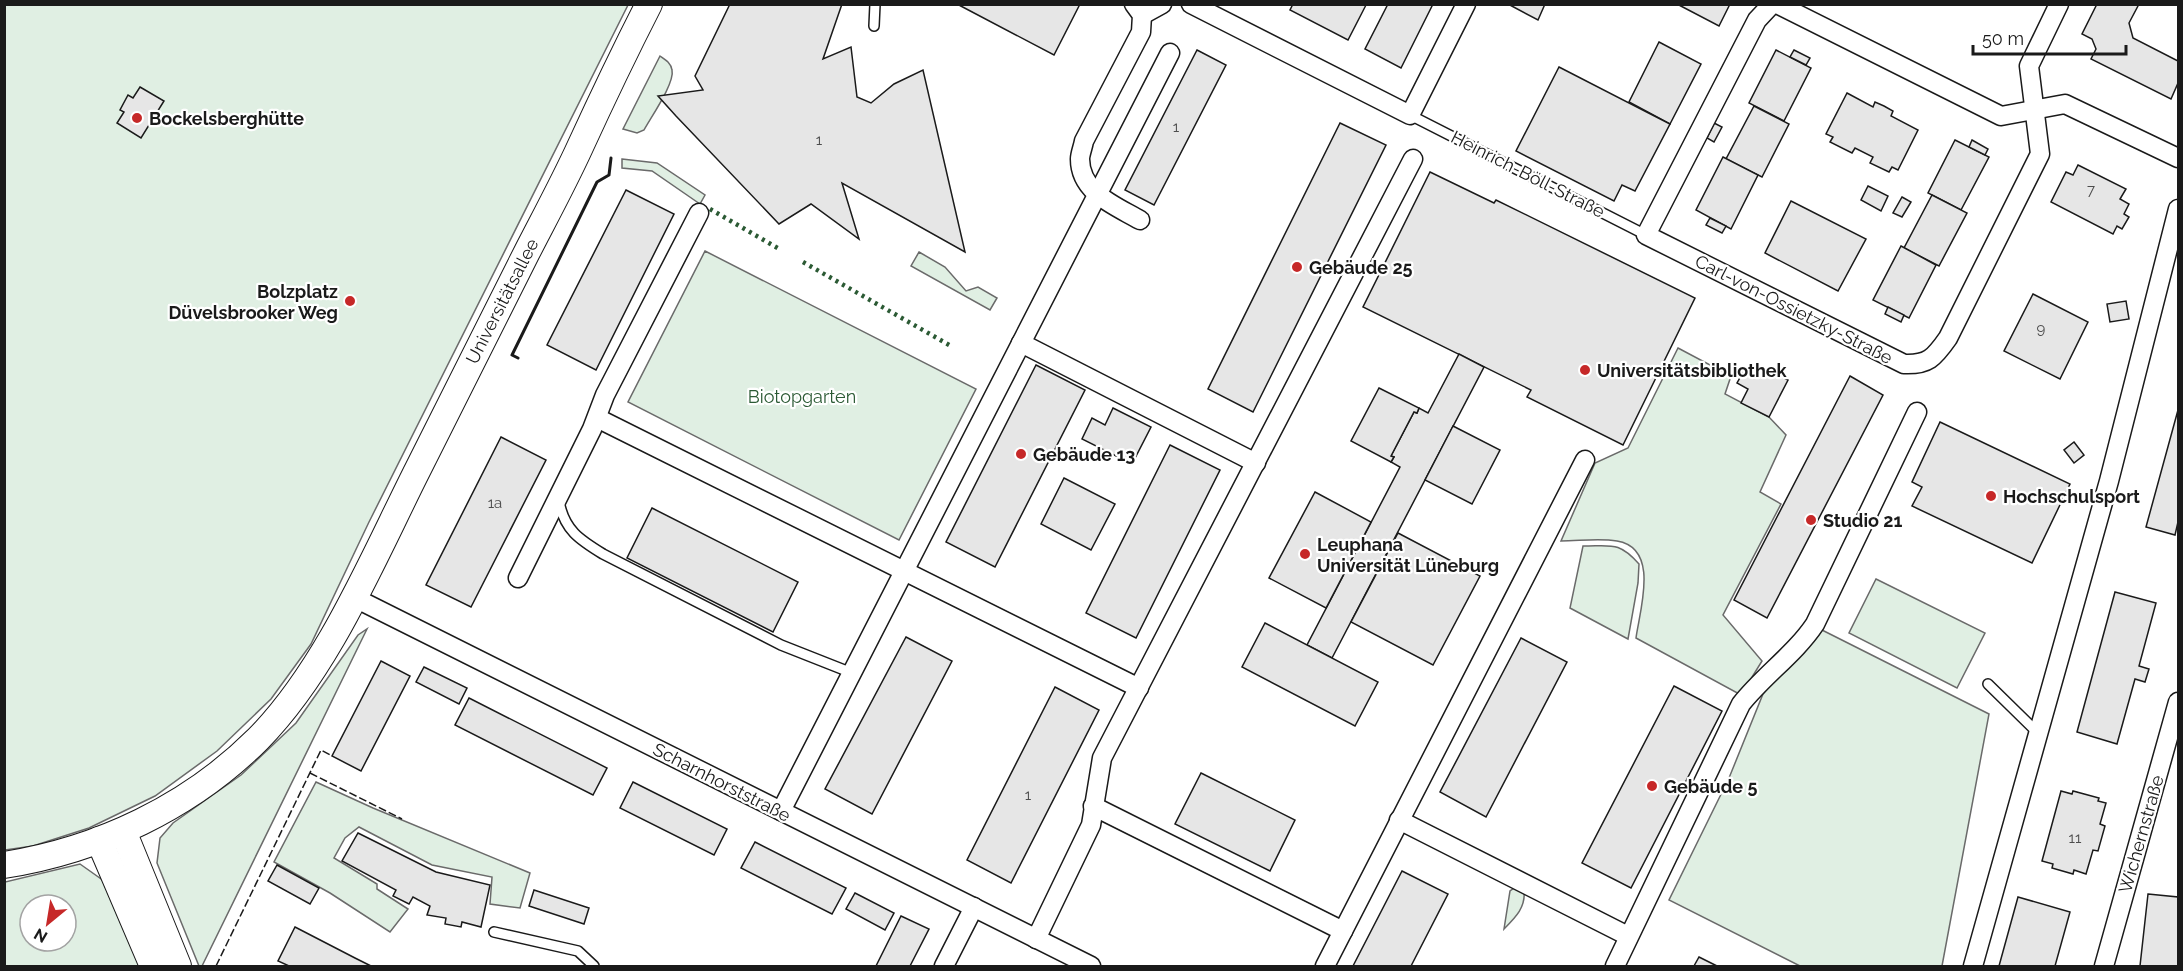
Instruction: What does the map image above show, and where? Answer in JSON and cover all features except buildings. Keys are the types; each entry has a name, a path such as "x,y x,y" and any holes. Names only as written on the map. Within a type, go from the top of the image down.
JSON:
{"main road":[{"name":"Universitätsallee","path":"4,865 111,835 162,811 205,784 258,739 305,682 353,597 580,147 649,4"},
{"path":"111,835 150,963"},
{"path":"111,835 178,966"}],"street":[{"path":"1140,220 1096,195 1085,179 1080,160 1084,141 1141,32 1138,10 1162,4"},
{"name":"Heinrich-Böll-Straße","path":"1191,4 1410,115"},
{"path":"1410,115 1466,4"},
{"path":"1646,235 1757,20 1772,4"},
{"path":"1777,4 2001,116 2065,104 2178,158"},
{"name":"Carl-von-Ossietzky-Straße","path":"1646,235 1904,364 1920,365 1935,356 1948,338 2040,154 2029,66 2059,4"},
{"path":"781,811 1170,53"},
{"path":"1036,939 1091,825 1102,758 1413,159"},
{"path":"1973,966 2109,481 2178,211"},
{"path":"518,578 597,418 605,395 699,213"},
{"path":"1021,343 1256,463"},
{"path":"1614,966 1741,704 1755,686 1804,640 1815,624 1917,412"},
{"path":"597,418 1139,688"},
{"path":"1325,966 1585,460"},
{"name":"Scharnhorststraße","path":"353,597 1091,966"},
{"name":"Wichernstraße","path":"2104,966 2178,702"},
{"path":"1093,806 1343,931"},
{"path":"1399,820 1628,936"},
{"path":"944,966 974,907"}],"lane":[{"path":"874,26 875,4"},
{"name":"Heinrich-Böll-Straße","path":"1410,115 1646,235"},
{"path":"559,497 561,515 576,538 781,645 852,672"},
{"path":"1988,684 2038,733"},
{"path":"494,932 578,951 594,966"}],"green space":[{"path":"4,5 628,5 369,522 311,644 271,699 217,751 155,796 89,828 33,846 5,850"},
{"path":"660,56 666,60 672,70 666,91 644,130 637,133 623,129"},
{"path":"622,159 657,163 705,195 700,204 652,171 622,168"},
{"name":"Biotopgarten","path":"705,251 976,389 899,540 628,402"},
{"path":"919,252 945,267 966,291 978,287 997,298 990,310 911,266"},
{"path":"1678,348 1731,376 1725,394 1769,417 1786,435 1760,492 1781,504 1723,615 1762,661 1741,695 1636,638 1644,581 1639,555 1630,546 1610,540 1561,541 1595,463 1628,448"},
{"path":"1583,546 1614,546 1626,551 1639,564 1628,639 1570,608"},
{"path":"1876,579 1985,633 1957,688 1849,633"},
{"path":"1818,628 1989,714 1942,966 1800,966 1669,900 1729,778 1763,694"},
{"path":"367,629 202,966 199,966 157,863 160,838 173,823 241,775 296,723 358,635"},
{"path":"316,782 530,873 520,908 490,904 492,877 432,865 359,827 345,838 334,858 377,884 377,889 408,909 390,932 330,893 274,862"},
{"path":"80,864 111,886 142,966 5,966 5,882"},
{"path":"1517,886 1524,890 1522,907 1504,929 1510,891"}],"hedge":[{"path":"710,209 781,250"},
{"path":"803,262 951,346"}],"fence":[{"path":"216,966 321,750 332,756"},
{"path":"310,773 402,819"}],"wall":[{"path":"518,358 512,355 597,182 609,175 611,158"}],"place":[{"name":"Bockelsberghütte","path":"137,118"},
{"name":"Gebäude 25","path":"1297,267"},
{"name":"Bolzplatz Düvelsbrooker Weg","path":"350,301"},
{"name":"Universitätsbibliothek","path":"1585,370"},
{"name":"Gebäude 13","path":"1021,454"},
{"name":"Hochschulsport","path":"1991,496"},
{"name":"Studio 21","path":"1811,520"},
{"name":"Leuphana Universität Lüneburg","path":"1305,554"},
{"name":"Gebäude 5","path":"1652,786"}]}
